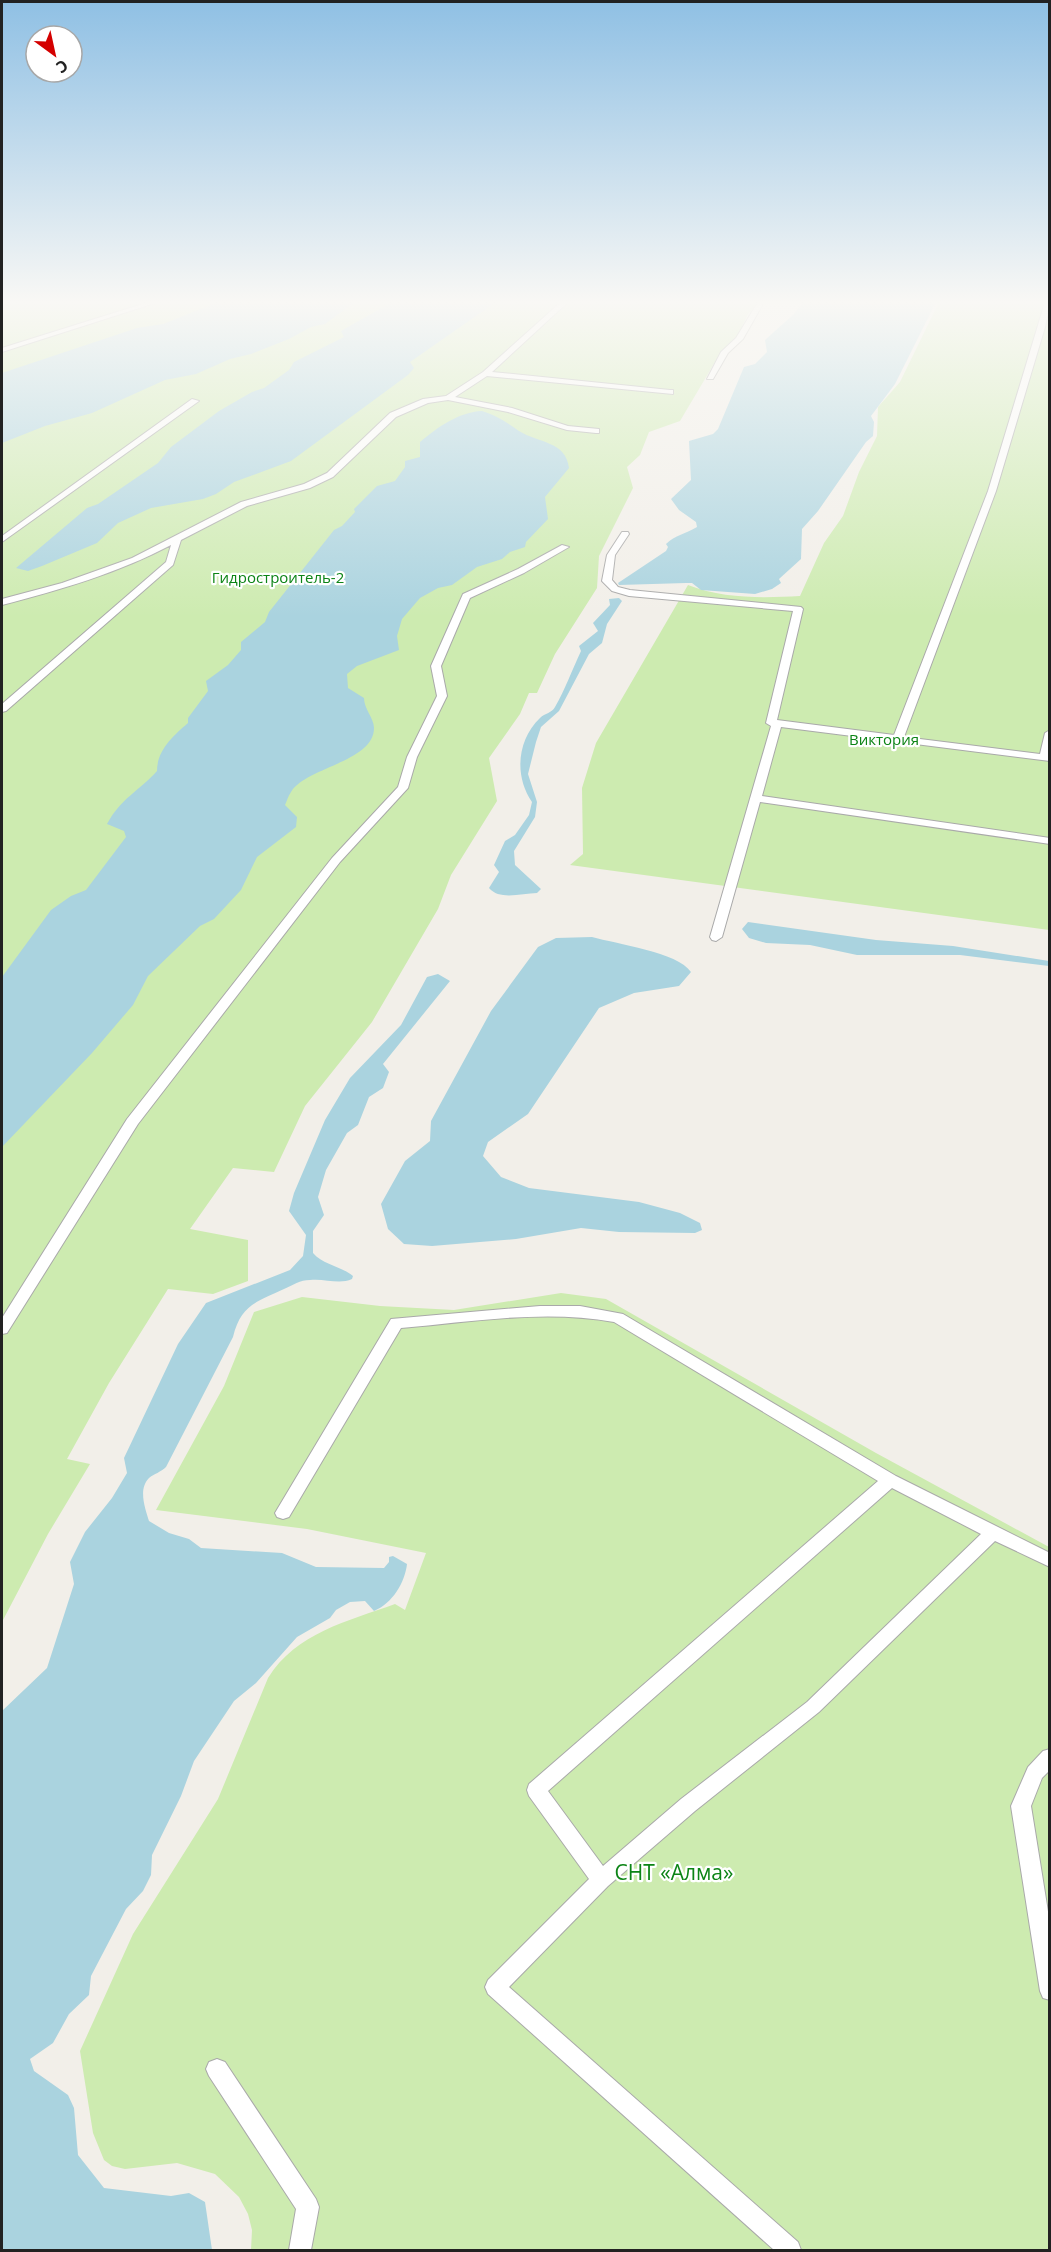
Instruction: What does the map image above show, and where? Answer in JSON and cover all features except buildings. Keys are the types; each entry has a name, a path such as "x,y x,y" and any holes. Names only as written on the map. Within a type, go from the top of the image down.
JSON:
{"lane":[{"path":"2,540 187,407"},
{"path":"2,602 65,585 135,560 244,504 307,486 330,475 393,415 412,407"},
{"path":"493,407 567,428 596,431"},
{"path":"898,739 992,491 1017,407"},
{"path":"625,534 611,555 607,581 615,588 629,592 798,609 771,723 1047,758 1050,733"},
{"path":"2,709 170,563 177,540"},
{"path":"2,1329 132,1122 336,860 403,788 412,757 442,696 436,666 465,596 521,572 565,547"},
{"path":"716,937 777,723"},
{"path":"756,798 1050,841"},
{"path":"283,1513 396,1323 540,1311 580,1311 618,1318 890,1480 1050,1561"},
{"path":"601,1880 536,1790 890,1480"},
{"path":"790,2250 495,1987 601,1880 688,1805 813,1707 993,1532"},
{"path":"1050,1757 1035,1773 1021,1806 1050,1991"},
{"path":"217,2069 308,2207 300,2250"}],"green space":[{"name":"Гидростроитель-2","path":"2,407 688,407 680,421 649,432 640,455 627,467 633,488 599,556 597,588 555,654 537,693 529,693 520,714 489,758 497,801 451,875 438,909 372,1022 305,1106 274,1172 233,1168 190,1229 248,1240 248,1281 213,1294 168,1289 109,1383 67,1459 90,1464 48,1534 2,1622"},
{"name":"Виктория","path":"878,407 1049,407 1049,930 570,865 583,854 582,788 596,743 688,585 730,595 800,596 824,543 843,516 859,472 877,436"},
{"name":"СНТ «Алма»","path":"561,1293 606,1299 876,1453 1049,1547 1049,2250 251,2250 252,2230 248,2214 239,2197 215,2174 177,2163 125,2169 112,2166 104,2160 93,2133 80,2051 133,1934 218,1799 268,1678 293,1650 324,1630 395,1604 405,1610 426,1553 307,1529 156,1510 224,1386 254,1312 302,1297 380,1306 454,1310"}],"water":[{"path":"2,407 105,407 45,426 2,443"},
{"path":"226,407 364,407 291,461 234,482 216,494 203,499 151,508 118,523 97,543 42,566 28,571 16,568 87,508 98,504 158,463 171,447"},
{"path":"727,407 878,407 871,416 874,422 873,436 866,442 818,511 802,529 801,559 779,579 781,583 772,589 755,594 701,590 692,583 619,585 618,583 666,551 668,547 666,544 669,541 697,527 696,522 679,510 671,499 691,480 689,441 713,434 718,429"},
{"path":"482,411 497,417 526,435 550,444 563,453 567,459 569,468 545,497 548,519 526,542 525,547 510,552 502,559 477,567 452,585 438,588 420,598 402,619 397,636 399,650 357,666 347,674 348,688 364,698 374,728 371,739 352,757 299,783 291,792 285,805 297,817 296,827 257,857 241,890 214,919 200,926 148,976 133,1005 92,1053 2,1147 2,977 51,910 71,896 86,890 126,837 124,831 107,824 113,815 124,801 157,771 163,750 188,723 188,718 208,691 206,681 228,665 241,650 241,642 265,622 269,612 334,530 342,526 355,512 354,509 377,486 395,481 405,467 405,461 420,457 420,442 427,436 457,417"},
{"path":"619,598 622,601 607,624 602,643 589,654 559,711 541,727 536,742 528,774 537,802 535,817 514,851 515,865 541,889 537,893 512,895 494,892 489,888 499,872 494,865 505,841 515,835 529,815 532,802 522,781 521,770 523,747 527,737 540,718 555,707 581,651 579,646 598,631 593,623 610,605 609,599"},
{"path":"748,922 876,940 953,946 1049,961 1049,966 960,955 857,955 810,945 766,943 749,938 742,929"},
{"path":"592,937 660,954 684,965 691,972 679,986 634,993 599,1008 528,1114 488,1142 483,1156 501,1177 529,1188 639,1202 680,1213 700,1223 702,1230 695,1233 619,1232 581,1228 516,1239 432,1246 404,1244 388,1229 381,1204 405,1161 430,1141 431,1121 491,1011 538,947 556,938"},
{"path":"438,974 450,981 383,1064 389,1072 383,1088 369,1097 358,1125 347,1133 326,1170 318,1197 324,1215 313,1231 313,1253 353,1276 352,1279 347,1281 306,1280 258,1301 246,1311 236,1326 233,1337 166,1467 149,1478 143,1493 149,1521 169,1533 189,1539 201,1548 282,1553 316,1567 384,1568 389,1562 389,1557 393,1556 407,1564 404,1578 387,1603 374,1611 365,1601 350,1602 336,1610 330,1618 297,1637 256,1683 234,1701 194,1761 181,1796 152,1855 151,1875 143,1891 126,1909 91,1976 89,1995 69,2014 53,2043 30,2059 34,2071 68,2095 74,2108 78,2155 104,2188 171,2196 189,2193 205,2202 212,2250 2,2250 2,1711 47,1668 74,1584 70,1562 85,1532 112,1498 127,1473 124,1458 178,1344 206,1303 290,1270 303,1256 306,1235 289,1211 294,1193 325,1120 350,1078 401,1025 427,977"}]}
